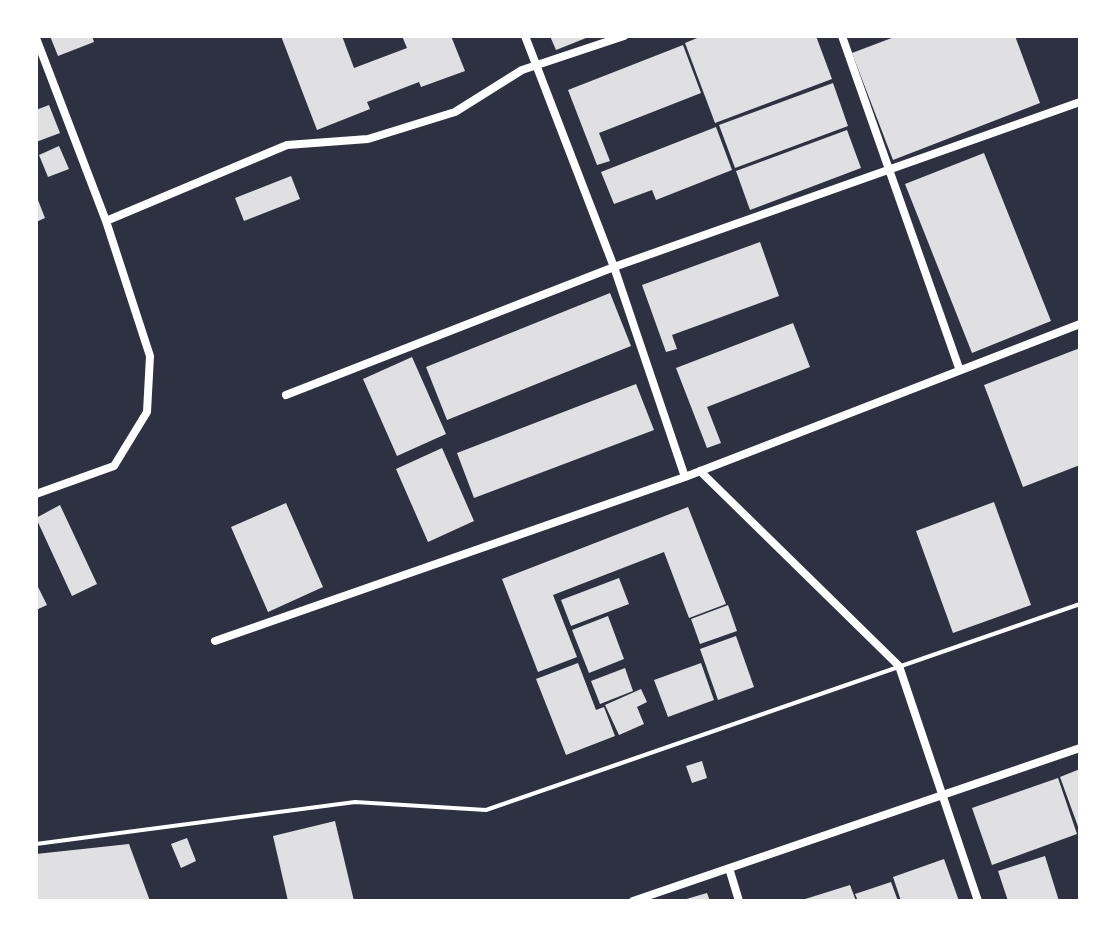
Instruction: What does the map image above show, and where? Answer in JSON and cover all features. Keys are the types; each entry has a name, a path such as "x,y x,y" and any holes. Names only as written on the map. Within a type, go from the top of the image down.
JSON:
{"street":[{"path":"525,36 614,267 685,477"},
{"path":"106,221 287,145 368,139 455,112 522,70 624,36"},
{"path":"842,36 959,368"},
{"path":"36,38 106,221 150,356 147,412 114,466 36,494"},
{"path":"286,395 614,267 887,167 1080,102"},
{"path":"215,641 685,477 959,368 1080,324"},
{"path":"700,471 899,666 978,901"},
{"path":"633,901 1080,748"},
{"path":"729,868 739,901"}],"lane":[{"path":"36,844 355,802 486,810 1080,604"}],"building":[{"path":"50,36 92,36 94,42 58,56"},
{"path":"281,36 342,36 354,68 407,48 402,36 451,36 465,71 421,87 419,82 367,102 370,109 317,130"},
{"path":"550,36 591,36 556,50"},
{"path":"702,36 816,36 832,79 715,123 685,43"},
{"path":"897,36 1015,36 1040,103 893,160 852,53"},
{"path":"683,45 701,93 599,133 610,161 597,165 568,90"},
{"path":"833,83 848,126 735,168 719,125"},
{"path":"49,105 60,133 36,142 36,110"},
{"path":"716,127 732,170 656,200 652,190 614,204 601,172"},
{"path":"847,130 861,168 750,210 736,171"},
{"path":"59,146 69,169 48,177 39,155"},
{"path":"984,153 1051,321 972,353 905,184"},
{"path":"291,176 300,199 244,221 235,198"},
{"path":"36,195 45,218 36,222"},
{"path":"760,242 779,296 672,335 677,349 666,352 642,285"},
{"path":"610,293 631,346 447,420 426,367"},
{"path":"793,323 810,367 707,407 721,443 707,448 676,368"},
{"path":"1080,348 1080,465 1023,487 984,385"},
{"path":"412,357 446,434 397,456 363,379"},
{"path":"636,384 654,430 474,498 457,453"},
{"path":"442,448 474,521 428,542 396,469"},
{"path":"994,502 1031,605 953,633 916,531"},
{"path":"286,503 323,587 268,612 231,527"},
{"path":"60,505 97,584 72,596 36,518"},
{"path":"688,507 726,604 689,618 664,552 553,595 577,657 538,672 502,579"},
{"path":"619,578 629,604 571,626 561,600"},
{"path":"36,588 47,605 36,610"},
{"path":"728,605 737,631 700,644 691,619"},
{"path":"608,616 624,659 589,673 572,630"},
{"path":"736,636 754,687 718,700 700,649"},
{"path":"578,663 596,710 604,707 615,736 566,755 536,679"},
{"path":"701,663 714,700 668,717 654,680"},
{"path":"625,668 633,691 600,704 591,681"},
{"path":"641,689 647,702 637,707 644,724 619,735 605,705"},
{"path":"702,761 707,778 692,783 686,766"},
{"path":"1080,769 1080,832 1060,777"},
{"path":"1058,778 1077,834 992,865 972,808"},
{"path":"335,821 354,901 288,901 273,836"},
{"path":"187,838 196,861 181,868 171,844"},
{"path":"129,844 150,901 36,901 36,854"},
{"path":"1045,856 1059,901 1008,901 998,871"},
{"path":"944,859 959,901 901,901 893,877"},
{"path":"891,882 898,901 858,901 855,894"},
{"path":"850,885 856,901 802,901 802,900"},
{"path":"707,893 710,901 683,901 683,900"}]}
